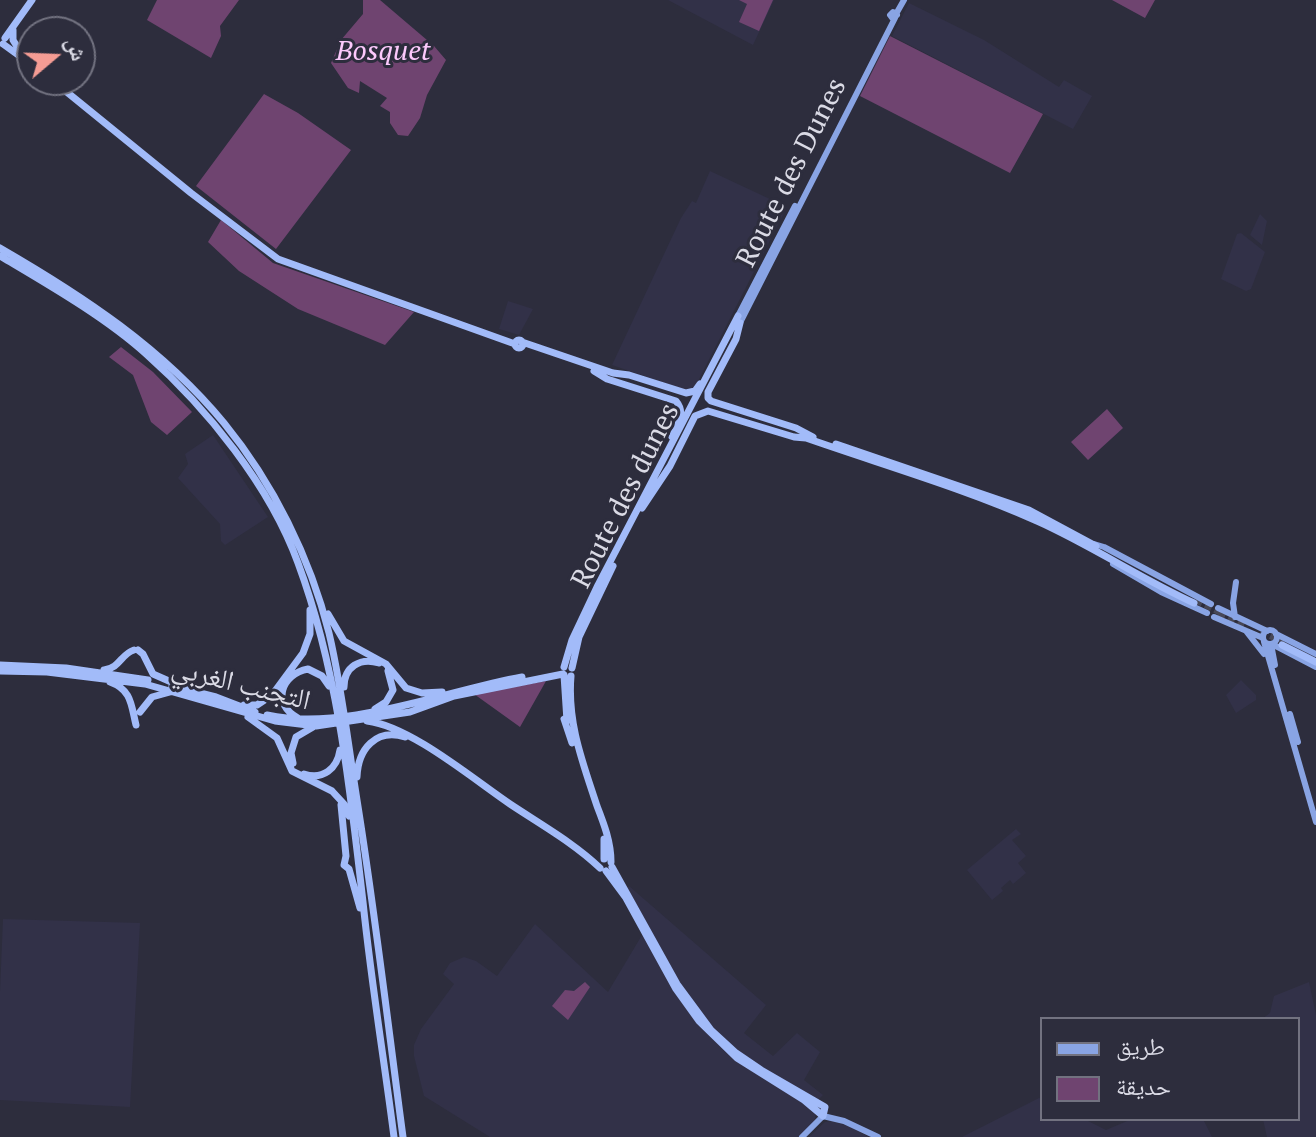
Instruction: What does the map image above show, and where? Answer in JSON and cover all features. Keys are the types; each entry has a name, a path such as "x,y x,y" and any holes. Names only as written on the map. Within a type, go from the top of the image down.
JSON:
{"highway":[{"path":"2,38 30,0"},
{"path":"13,25 12,37 16,44"},
{"path":"74,96 281,257 598,372 607,379 673,399 680,406 681,416 656,475"},
{"path":"0,248 89,303 166,363 223,422 268,487 300,546 332,626 344,641 386,664 411,690 430,693 460,690"},
{"path":"0,258 70,299 144,352 200,409 235,452 267,501 298,562 342,721"},
{"path":"519,344 613,373 692,392 697,389 728,329 739,320"},
{"path":"642,508 670,466 695,416 701,412 712,412 794,437 806,437 1004,500 1046,517 1195,602 1014,511 806,437 793,427 709,399 707,393 736,339 739,320"},
{"name":"Route des Dunes","path":"726,347 739,320"},
{"name":"Route des dunes","path":"566,671 587,619 726,347"},
{"path":"554,671 567,655 598,585 688,421"},
{"path":"300,546 329,632 403,1137"},
{"path":"216,700 252,705 272,695 308,643 311,621 306,588"},
{"path":"1282,645 1316,660"},
{"path":"84,670 113,668 129,651 136,650 143,654 155,676 185,691"},
{"path":"567,655 565,709 572,743"},
{"path":"316,726 296,737 291,753 294,766 310,776 323,775 337,761 346,672 359,663 371,661 388,670 393,690 383,705 364,712"},
{"name":"التجنب الغربي","path":"0,668 84,670 185,691 260,713 342,721 364,712 417,704 460,690 566,671"},
{"name":"التجنب الغربي","path":"0,668 128,679"},
{"path":"300,719 285,708 281,690 298,671 308,669 322,676 334,698"},
{"path":"566,671 574,734 609,842 607,865"},
{"name":"التجنب الغربي","path":"216,700 283,723 316,726 410,712 454,696 566,671"},
{"path":"547,677 560,685 565,725 604,840 607,865 676,989 699,1021 737,1058 822,1112"},
{"path":"101,678 127,692 133,703 136,725"},
{"path":"140,712 147,701 158,694 185,691"},
{"path":"216,700 271,732 292,771 327,787 340,799 359,834"},
{"path":"342,721 384,724 415,740 571,845 607,865"},
{"path":"394,1137 365,926 357,781 360,755 370,742 389,734 415,740"},
{"path":"340,799 346,856 344,865 349,869 365,926"}],"main road":[{"name":"Route des Dunes","path":"739,320 902,0"},
{"path":"1059,531 1066,538 1161,592 1268,642 1282,645"},
{"path":"1092,544 1102,546 1235,617 1276,633 1316,660"},
{"path":"1235,617 1236,582"},
{"path":"1210,615 1207,607 1211,604"},
{"path":"1210,615 1218,613 1218,608"},
{"path":"1244,629 1270,657 1295,728 1316,807"},
{"path":"1267,631 1270,657 1316,822"},
{"path":"1268,642 1277,639 1276,633"},
{"path":"1270,657 1282,645"},
{"path":"802,1137 822,1112 878,1137"}],"shaded area":[{"path":"668,0 774,0 753,45"},
{"path":"909,3 984,40 1059,87 1064,80 1092,96 1073,129 892,36"},
{"path":"710,171 787,207 695,387 688,391 612,365 681,218 692,201 696,203"},
{"path":"1260,214 1267,221 1262,245 1250,235"},
{"path":"1241,233 1265,252 1251,289 1246,291 1221,279 1237,234"},
{"path":"508,301 533,309 519,335 499,329"},
{"path":"213,435 268,517 225,545 221,541 220,524 178,478 188,464 185,454"},
{"path":"1241,680 1256,695 1256,700 1236,713 1226,695"},
{"path":"1016,829 1021,834 1012,840 1026,856 1018,863 1026,873 1013,884 1010,880 992,900 967,870"},
{"path":"629,886 766,1005 744,1033 773,1056 797,1033 820,1052 804,1080 823,1095 819,1099 814,1123 800,1137 490,1137 424,1096 414,1045 421,1029 454,984 443,974 450,963 464,957 476,961 497,976 535,924 608,992 648,925 627,888"},
{"path":"3,919 140,923 130,1107 0,1100"},
{"path":"1309,982 1316,1015 1316,1137 1267,1137 1263,1121 1300,1121 1300,1017 1265,1017 1270,1013 1274,996"},
{"path":"1039,1098 1040,1121 1088,1121 1106,1130 1127,1121 1204,1121 1212,1137 962,1137"},
{"path":"832,1121 869,1137 809,1137 825,1122"}],"green space":[{"path":"157,0 239,0 220,26 221,36 211,58 147,20"},
{"name":"Bosquet","path":"363,0 380,0 446,60 427,95 420,118 408,136 398,135 390,123 390,112 380,106 387,98 360,81 359,93 348,88 331,63 341,40 363,14"},
{"path":"739,0 773,0 759,31 739,22 747,4"},
{"path":"1112,0 1155,0 1145,18"},
{"path":"890,36 1043,114 1010,173 860,96"},
{"path":"264,94 298,113 351,150 276,249 196,186"},
{"path":"221,220 273,263 414,312 385,345 298,309 239,271 208,242"},
{"path":"121,347 153,372 192,412 167,435 151,422 133,375 109,357"},
{"path":"1107,409 1123,428 1088,460 1071,442"},
{"path":"546,681 520,727 474,694"},
{"path":"585,982 590,987 568,1020 552,1006 565,990 574,991"}],"tunnel":[{"path":"1196,600 1224,614"},
{"path":"1218,615 1247,628"},
{"path":"1261,631 1284,642"}]}
